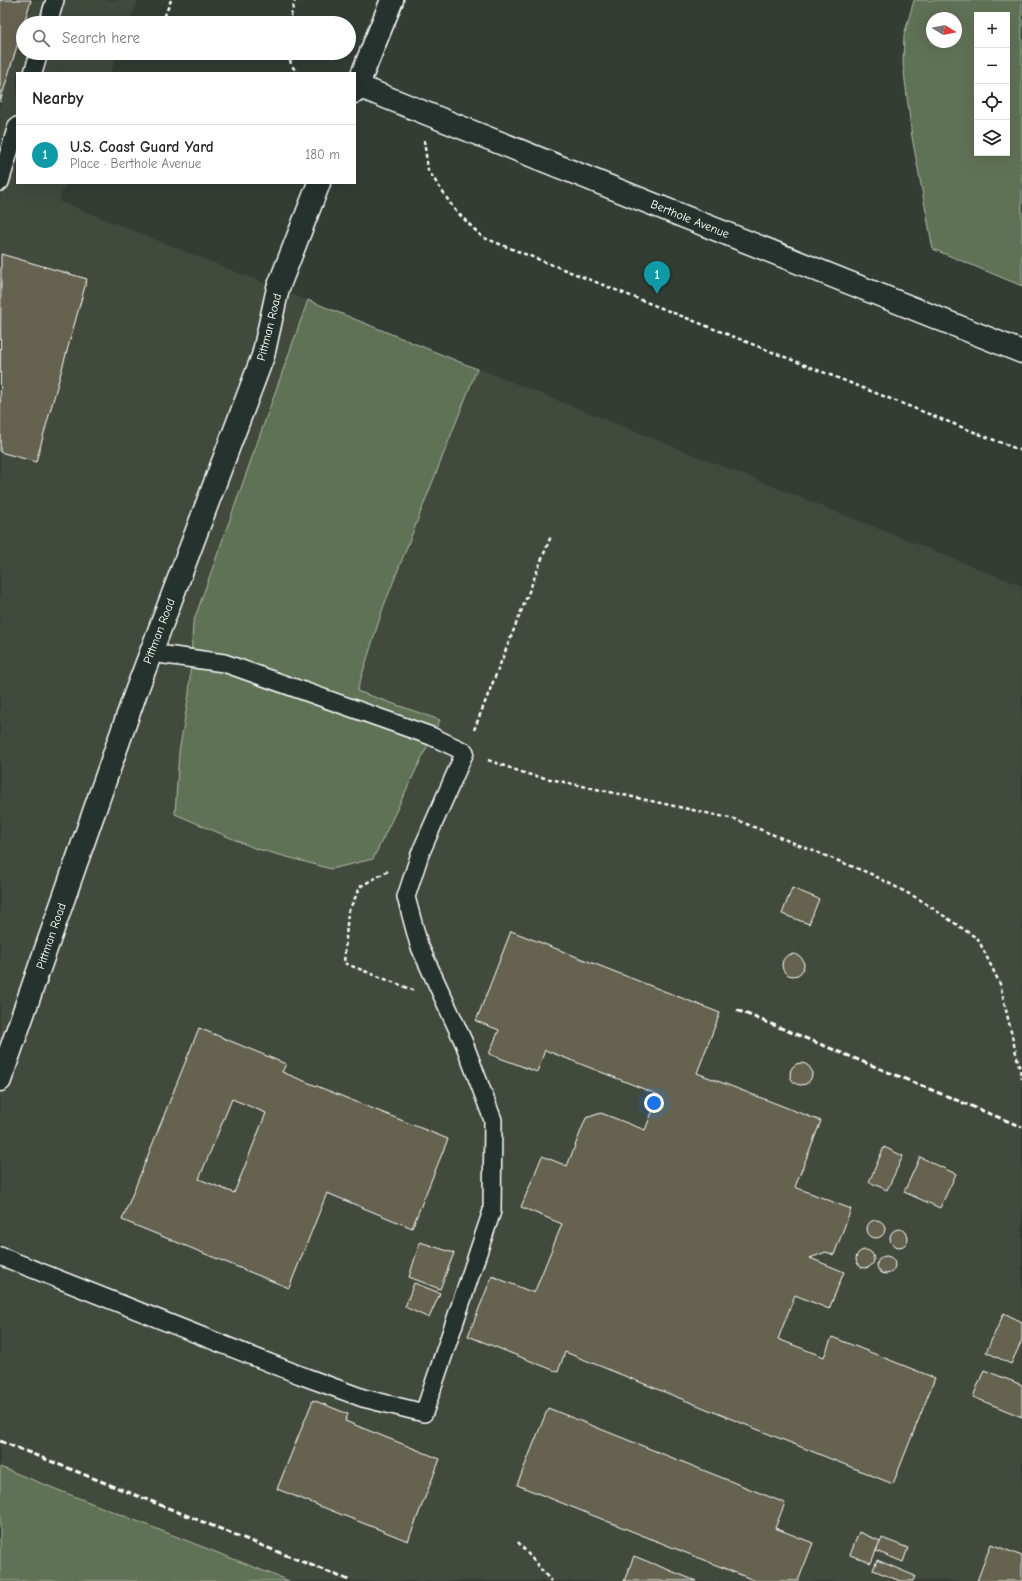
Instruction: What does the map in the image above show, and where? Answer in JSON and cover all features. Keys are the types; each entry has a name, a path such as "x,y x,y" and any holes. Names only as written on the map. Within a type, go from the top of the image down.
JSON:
{"street":[{"path":"356,89 392,0"},
{"name":"Berthole Avenue","path":"356,89 419,110 1022,352"},
{"name":"Pittman Road","path":"0,1080 151,653 263,356 278,288 319,184"}],"lane":[{"path":"50,16 55,0"},
{"path":"33,72 37,60"},
{"path":"1,175 16,129"},
{"path":"0,1256 293,1373 362,1398 424,1413 492,1211 493,1120 464,1044 419,945 406,898 420,854 466,752 431,736 224,663 151,653"}],"path":[{"path":"165,16 171,0"},
{"path":"291,16 295,0"},
{"path":"290,60 291,65 297,72"},
{"path":"419,110 428,170 454,209 482,236 1022,450"},
{"path":"551,536 466,752 527,774 734,819 871,874 919,899 978,939 1000,984 1022,1079"},
{"path":"420,854 360,886 348,912 344,963 445,1003"},
{"path":"518,1542 551,1581"}],"shaded area":[{"path":"0,0 138,0 132,16 16,16 16,60 115,60 110,72 16,72 16,184 66,184 59,201 1022,586 1022,1581 0,1581"}],"green space":[{"path":"914,0 1022,0 1022,286 933,249 912,137 903,64 904,35"},
{"path":"308,300 477,369 383,608 357,691 440,720 373,859 331,869 254,848 175,814 179,752 189,694 193,623"},
{"path":"0,1467 289,1581 0,1581"}],"building":[{"path":"0,0 31,0 26,16 16,16 16,49 0,102"},
{"path":"1,254 87,279 36,462 0,452"},
{"path":"792,888 819,899 809,924 782,914"},
{"path":"511,931 720,1013 697,1073 821,1121 795,1187 851,1209 834,1255 826,1252 810,1258 844,1272 829,1309 795,1295 778,1339 824,1357 832,1337 935,1378 893,1484 565,1352 558,1372 468,1336 492,1276 534,1293 562,1224 521,1207 542,1156 567,1166 586,1118 601,1113 645,1130 659,1095 545,1050 537,1072 489,1054 499,1030 476,1021"},
{"path":"793,954 801,957 804,965 801,973 793,976 785,973 782,965 785,957"},
{"path":"199,1028 286,1064 282,1072 448,1139 412,1228 327,1193 289,1288 122,1220","holes":["232,1099 266,1113 234,1193 199,1179"]},
{"path":"801,1063 809,1066 812,1074 809,1082 801,1085 793,1082 790,1074 793,1066"},
{"path":"884,1147 903,1156 887,1190 869,1182"},
{"path":"920,1157 956,1174 940,1208 904,1192"},
{"path":"872,1220 880,1220 885,1225 883,1236 880,1238 872,1238 867,1233 867,1225"},
{"path":"895,1229 903,1229 908,1234 906,1245 903,1247 895,1247 890,1242 890,1234"},
{"path":"420,1242 454,1253 440,1289 409,1277"},
{"path":"861,1250 869,1250 874,1255 872,1266 869,1268 861,1268 856,1263 856,1255"},
{"path":"882,1256 890,1256 895,1261 893,1272 890,1274 882,1274 877,1269 877,1261"},
{"path":"414,1283 440,1293 429,1318 405,1307"},
{"path":"1004,1313 1022,1322 1022,1340 1011,1364 986,1352"},
{"path":"984,1370 1022,1385 1022,1417 973,1397"},
{"path":"313,1400 348,1414 345,1421 440,1459 408,1541 277,1489"},
{"path":"548,1408 785,1503 775,1528 813,1543 798,1581 756,1581 517,1485"},
{"path":"859,1532 880,1541 871,1563 850,1555"},
{"path":"882,1538 908,1548 903,1562 876,1551"},
{"path":"991,1544 1022,1556 1022,1581 977,1581"},
{"path":"634,1556 696,1581 624,1581"},
{"path":"877,1560 915,1576 913,1581 900,1581 873,1570"}],"railway":[{"path":"737,1010 1022,1127"},
{"path":"0,1441 351,1581"}],"place":[{"name":"U.S. Coast Guard Yard","path":"657,294"}]}
